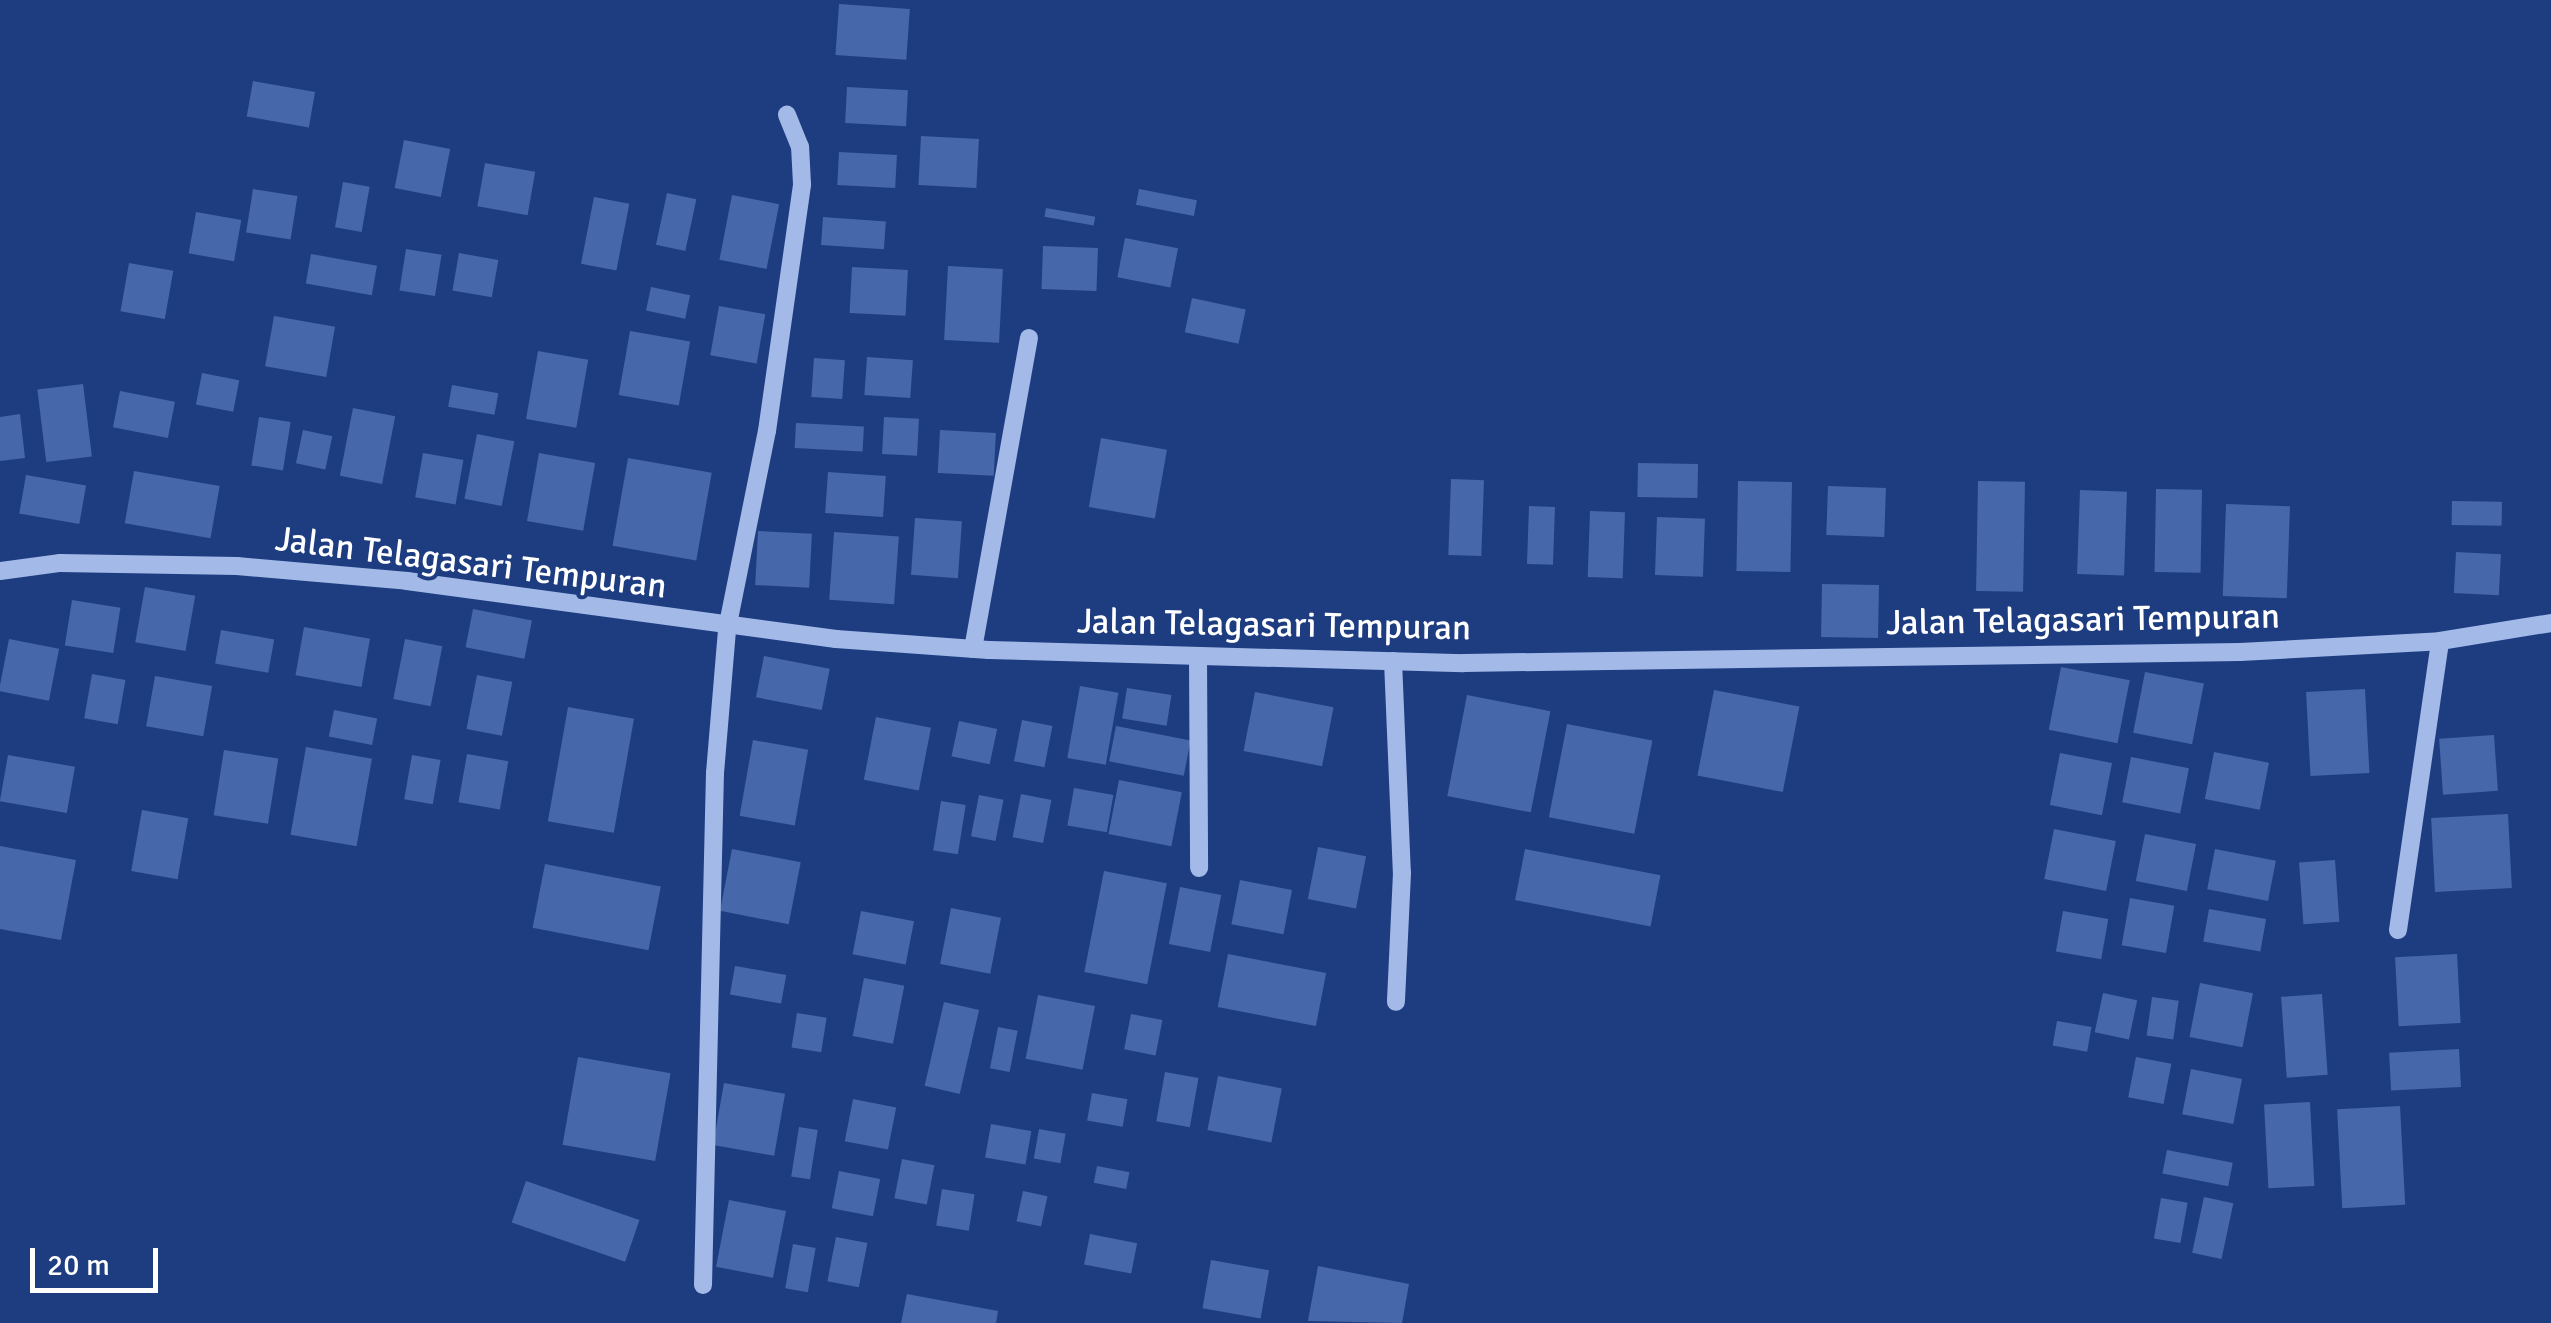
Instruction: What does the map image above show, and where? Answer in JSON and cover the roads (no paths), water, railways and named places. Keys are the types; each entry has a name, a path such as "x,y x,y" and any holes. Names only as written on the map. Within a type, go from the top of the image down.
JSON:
{"street":[{"path":"704,1285 716,773 727,629 767,431 802,184 800,146 787,115"},
{"path":"973,649 1029,338"},
{"name":"Jalan Telagasari Tempuran","path":"0,570 60,563 256,568 407,581 727,629 973,649 1198,657 1393,661 2240,652 2440,641 2551,623"},
{"path":"2398,930 2440,641"},
{"path":"1198,657 1198,868"},
{"path":"1393,661 1402,872 1396,1002"}]}
